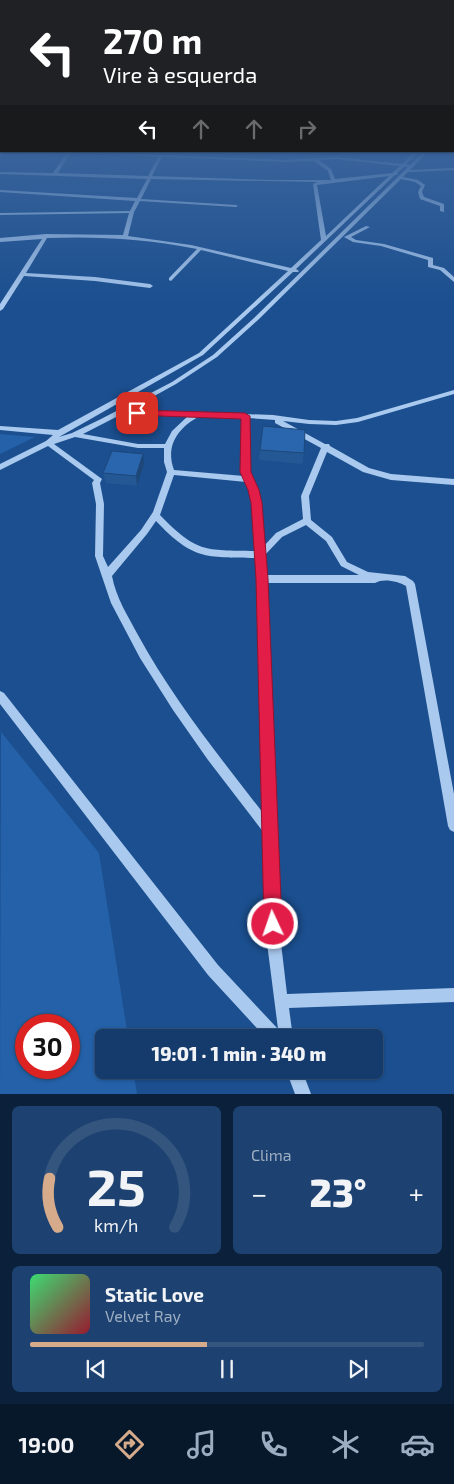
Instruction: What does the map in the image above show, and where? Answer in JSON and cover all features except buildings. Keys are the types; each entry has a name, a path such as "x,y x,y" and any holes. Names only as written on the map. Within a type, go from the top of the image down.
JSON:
{"street":[{"path":"125,237 132,212 139,201"},
{"path":"157,201 236,206"},
{"path":"318,201 324,240"},
{"path":"48,443 59,433 201,354 366,201"},
{"path":"0,467 48,443 75,435 120,412 174,383 215,356 378,201"},
{"path":"431,201 442,205 442,211"},
{"path":"0,214 132,212"},
{"path":"368,226 347,237 355,241 382,245 431,259 430,266 442,270 454,280"},
{"path":"0,240 46,236 125,237 200,249 303,273"},
{"path":"0,309 46,236"},
{"path":"171,279 200,249"},
{"path":"442,270 454,269"},
{"path":"22,274 95,278 150,286"},
{"path":"120,412 273,417 309,422 336,423 358,420 454,392"},
{"path":"107,576 141,537 156,516 171,472 167,461 168,446 172,434 184,421 198,414"},
{"path":"245,416 246,472 254,490 256,503 262,579 268,829 274,943 285,1029"},
{"path":"273,417 366,470 378,474 431,482 454,482"},
{"path":"0,428 75,435 138,446 168,446"},
{"path":"48,443 98,479 96,483 100,504 99,556 110,589 146,660 206,748 268,829"},
{"path":"326,446 305,496 307,521 329,539 344,564 367,574 402,579 410,584 454,826"},
{"path":"171,472 248,479"},
{"path":"156,516 180,539 197,549 210,553 260,555 279,535 307,521"},
{"path":"262,579 402,579"},
{"path":"0,696 214,970 268,1029"},
{"path":"282,1001 454,995"},
{"path":"297,1079 302,1094"}],"shaded area":[{"path":"0,434 35,437 0,454"},
{"path":"1,732 99,853 127,1029 95,1029 95,1079 134,1079 137,1094 0,1094"}],"route":[{"path":"137,413 245,416 246,472 254,490 256,503 262,579 273,924"}]}
